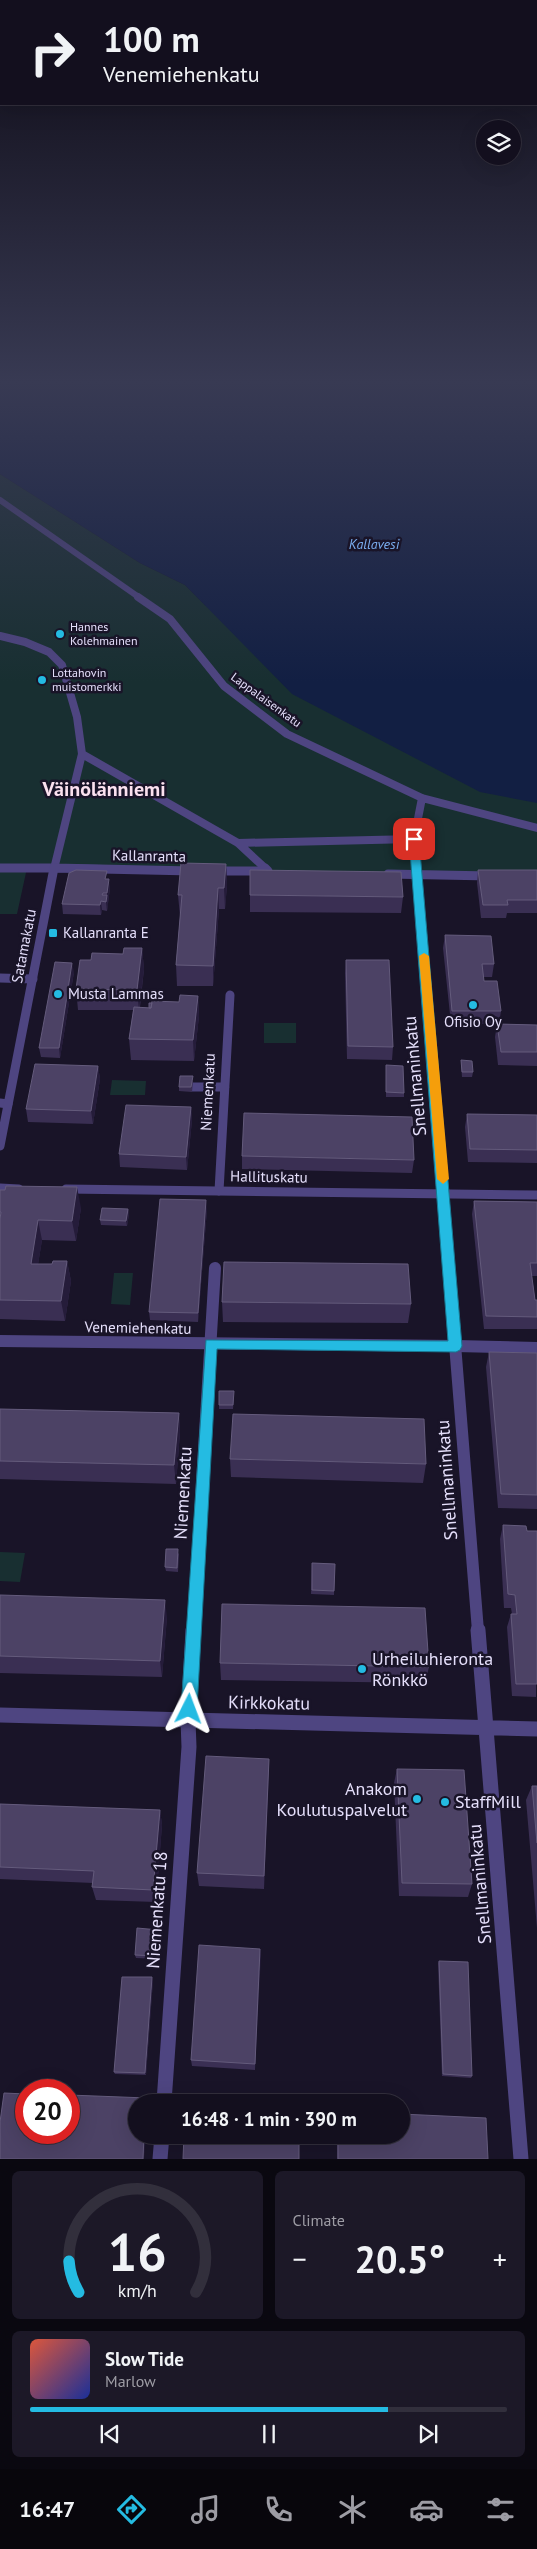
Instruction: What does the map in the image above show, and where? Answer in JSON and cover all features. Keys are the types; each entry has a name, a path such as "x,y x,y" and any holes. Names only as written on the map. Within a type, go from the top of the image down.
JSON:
{"street":[{"name":"Lappalaisenkatu","path":"0,500 170,619 224,686 287,734 422,798 537,828"},
{"path":"0,636 25,642 49,652 62,665 77,717 82,754 54,868"},
{"path":"82,754 238,843 268,871"},
{"name":"Snellmaninkatu","path":"422,798 414,839 521,2159"},
{"path":"238,843 414,839"},
{"name":"Kallanranta","path":"0,868 278,871"},
{"name":"Satamakatu","path":"0,1146 4,1103 33,978 54,868"},
{"path":"377,874 500,876"},
{"path":"0,978 33,978"},
{"name":"Niemenkatu","path":"219,1191 230,995"},
{"path":"192,1087 225,1087"},
{"path":"0,1188 33,1189"},
{"name":"Hallituskatu","path":"52,1189 537,1195"},
{"name":"Niemenkatu","path":"188,1720 215,1268"},
{"name":"Venemiehenkatu","path":"0,1341 537,1348"},
{"name":"Kirkkokatu","path":"0,1715 537,1729"},
{"name":"Niemenkatu 18","path":"165,2094 188,1747 188,1720"},
{"path":"160,2159 161,2144"}],"green space":[{"path":"0,481 11,481 140,563 185,585 205,605 537,699 537,874 27,868 17,914 0,914"},
{"path":"264,1023 296,1023 296,1043 264,1043"},
{"path":"112,1080 146,1081 145,1095 110,1095"},
{"path":"114,1273 133,1273 130,1305 111,1304"},
{"path":"0,1552 25,1553 20,1582 0,1581"}],"water":[{"name":"Kallavesi","path":"11,481 537,481 537,803 480,792 292,694 185,585 140,563"}],"building":[{"path":"181,863 226,864 224,888 218,888 213,966 176,965 182,895 178,895"},
{"path":"76,870 107,871 105,879 109,879 107,893 102,895 107,895 106,902 101,901 100,905 62,904 69,873"},
{"path":"250,870 401,872 403,897 250,895"},
{"path":"478,870 537,870 537,900 507,900 508,905 483,905"},
{"path":"445,935 491,936 494,964 482,964 484,981 497,981 501,1011 452,1011"},
{"path":"124,948 142,948 137,990 76,989 80,960 91,960 92,953 123,954"},
{"path":"346,960 389,960 393,1047 348,1046"},
{"path":"55,962 72,963 59,1048 39,1048"},
{"path":"180,995 198,996 193,1040 129,1039 134,1007 151,1008 152,1001 179,1002"},
{"path":"497,1024 537,1025 537,1052 501,1052"},
{"path":"461,1060 472,1061 473,1072 462,1072"},
{"path":"35,1064 98,1066 91,1111 26,1109"},
{"path":"386,1065 403,1066 404,1093 386,1092"},
{"path":"180,1076 193,1076 191,1087 179,1087"},
{"path":"126,1105 191,1107 186,1157 119,1154"},
{"path":"244,1113 412,1117 414,1160 242,1156"},
{"path":"467,1114 537,1115 537,1150 470,1149"},
{"path":"6,1186 77,1187 72,1221 38,1220 31,1264 52,1264 53,1261 67,1261 61,1301 0,1300 0,1190 5,1190"},
{"path":"160,1199 206,1200 198,1313 149,1312"},
{"path":"474,1201 537,1202 537,1263 530,1263 535,1300 537,1300 537,1317 486,1316"},
{"path":"102,1208 128,1209 126,1221 100,1220"},
{"path":"224,1262 408,1264 411,1304 222,1302"},
{"path":"489,1352 537,1353 537,1495 501,1494"},
{"path":"219,1391 234,1391 233,1405 219,1405"},
{"path":"0,1409 179,1413 174,1465 0,1461"},
{"path":"233,1414 424,1419 426,1464 230,1459"},
{"path":"503,1525 526,1526 527,1531 537,1531 537,1684 516,1684 511,1614 517,1614 515,1595 508,1594"},
{"path":"166,1549 178,1549 177,1568 165,1567"},
{"path":"312,1563 335,1564 334,1591 312,1590"},
{"path":"0,1595 165,1600 160,1661 0,1656"},
{"path":"222,1604 425,1608 429,1667 220,1663"},
{"path":"206,1756 269,1759 264,1876 197,1873"},
{"path":"397,1769 464,1770 472,1884 402,1883"},
{"path":"532,1786 537,1786 537,1843"},
{"path":"0,1804 160,1810 153,1890 92,1887 94,1871 0,1867"},
{"path":"137,1928 159,1930 156,1956 135,1955"},
{"path":"199,1945 260,1949 255,2064 191,2060"},
{"path":"439,1961 468,1962 472,2076 443,2074"},
{"path":"122,1977 152,1977 145,2073 114,2072"},
{"path":"4,2093 15,2094 15,2144 80,2144 80,2095 128,2097 128,2144 144,2144 143,2159 0,2159 0,2122"},
{"path":"410,2114 486,2118 488,2159 338,2159 338,2144 410,2144"},
{"path":"184,2144 299,2144 299,2159 183,2159"}],"slow traffic":[{"path":"424,956 443,1179"}],"place":[{"name":"Hannes Kolehmainen","path":"60,634"},
{"name":"Lottahovin muistomerkki","path":"42,680"},
{"name":"Kallanranta E","path":"53,933"},
{"name":"Musta Lammas","path":"58,994"},
{"name":"Ofisio Oy","path":"473,1005"},
{"name":"Urheiluhieronta Rönkkö","path":"362,1669"},
{"name":"Anakom Koulutuspalvelut","path":"417,1799"},
{"name":"StaffMill","path":"445,1802"}],"district":[{"name":"Väinölänniemi","path":"104,789"}],"route":[{"path":"189,1709 211,1344 456,1346 414,839"}]}
